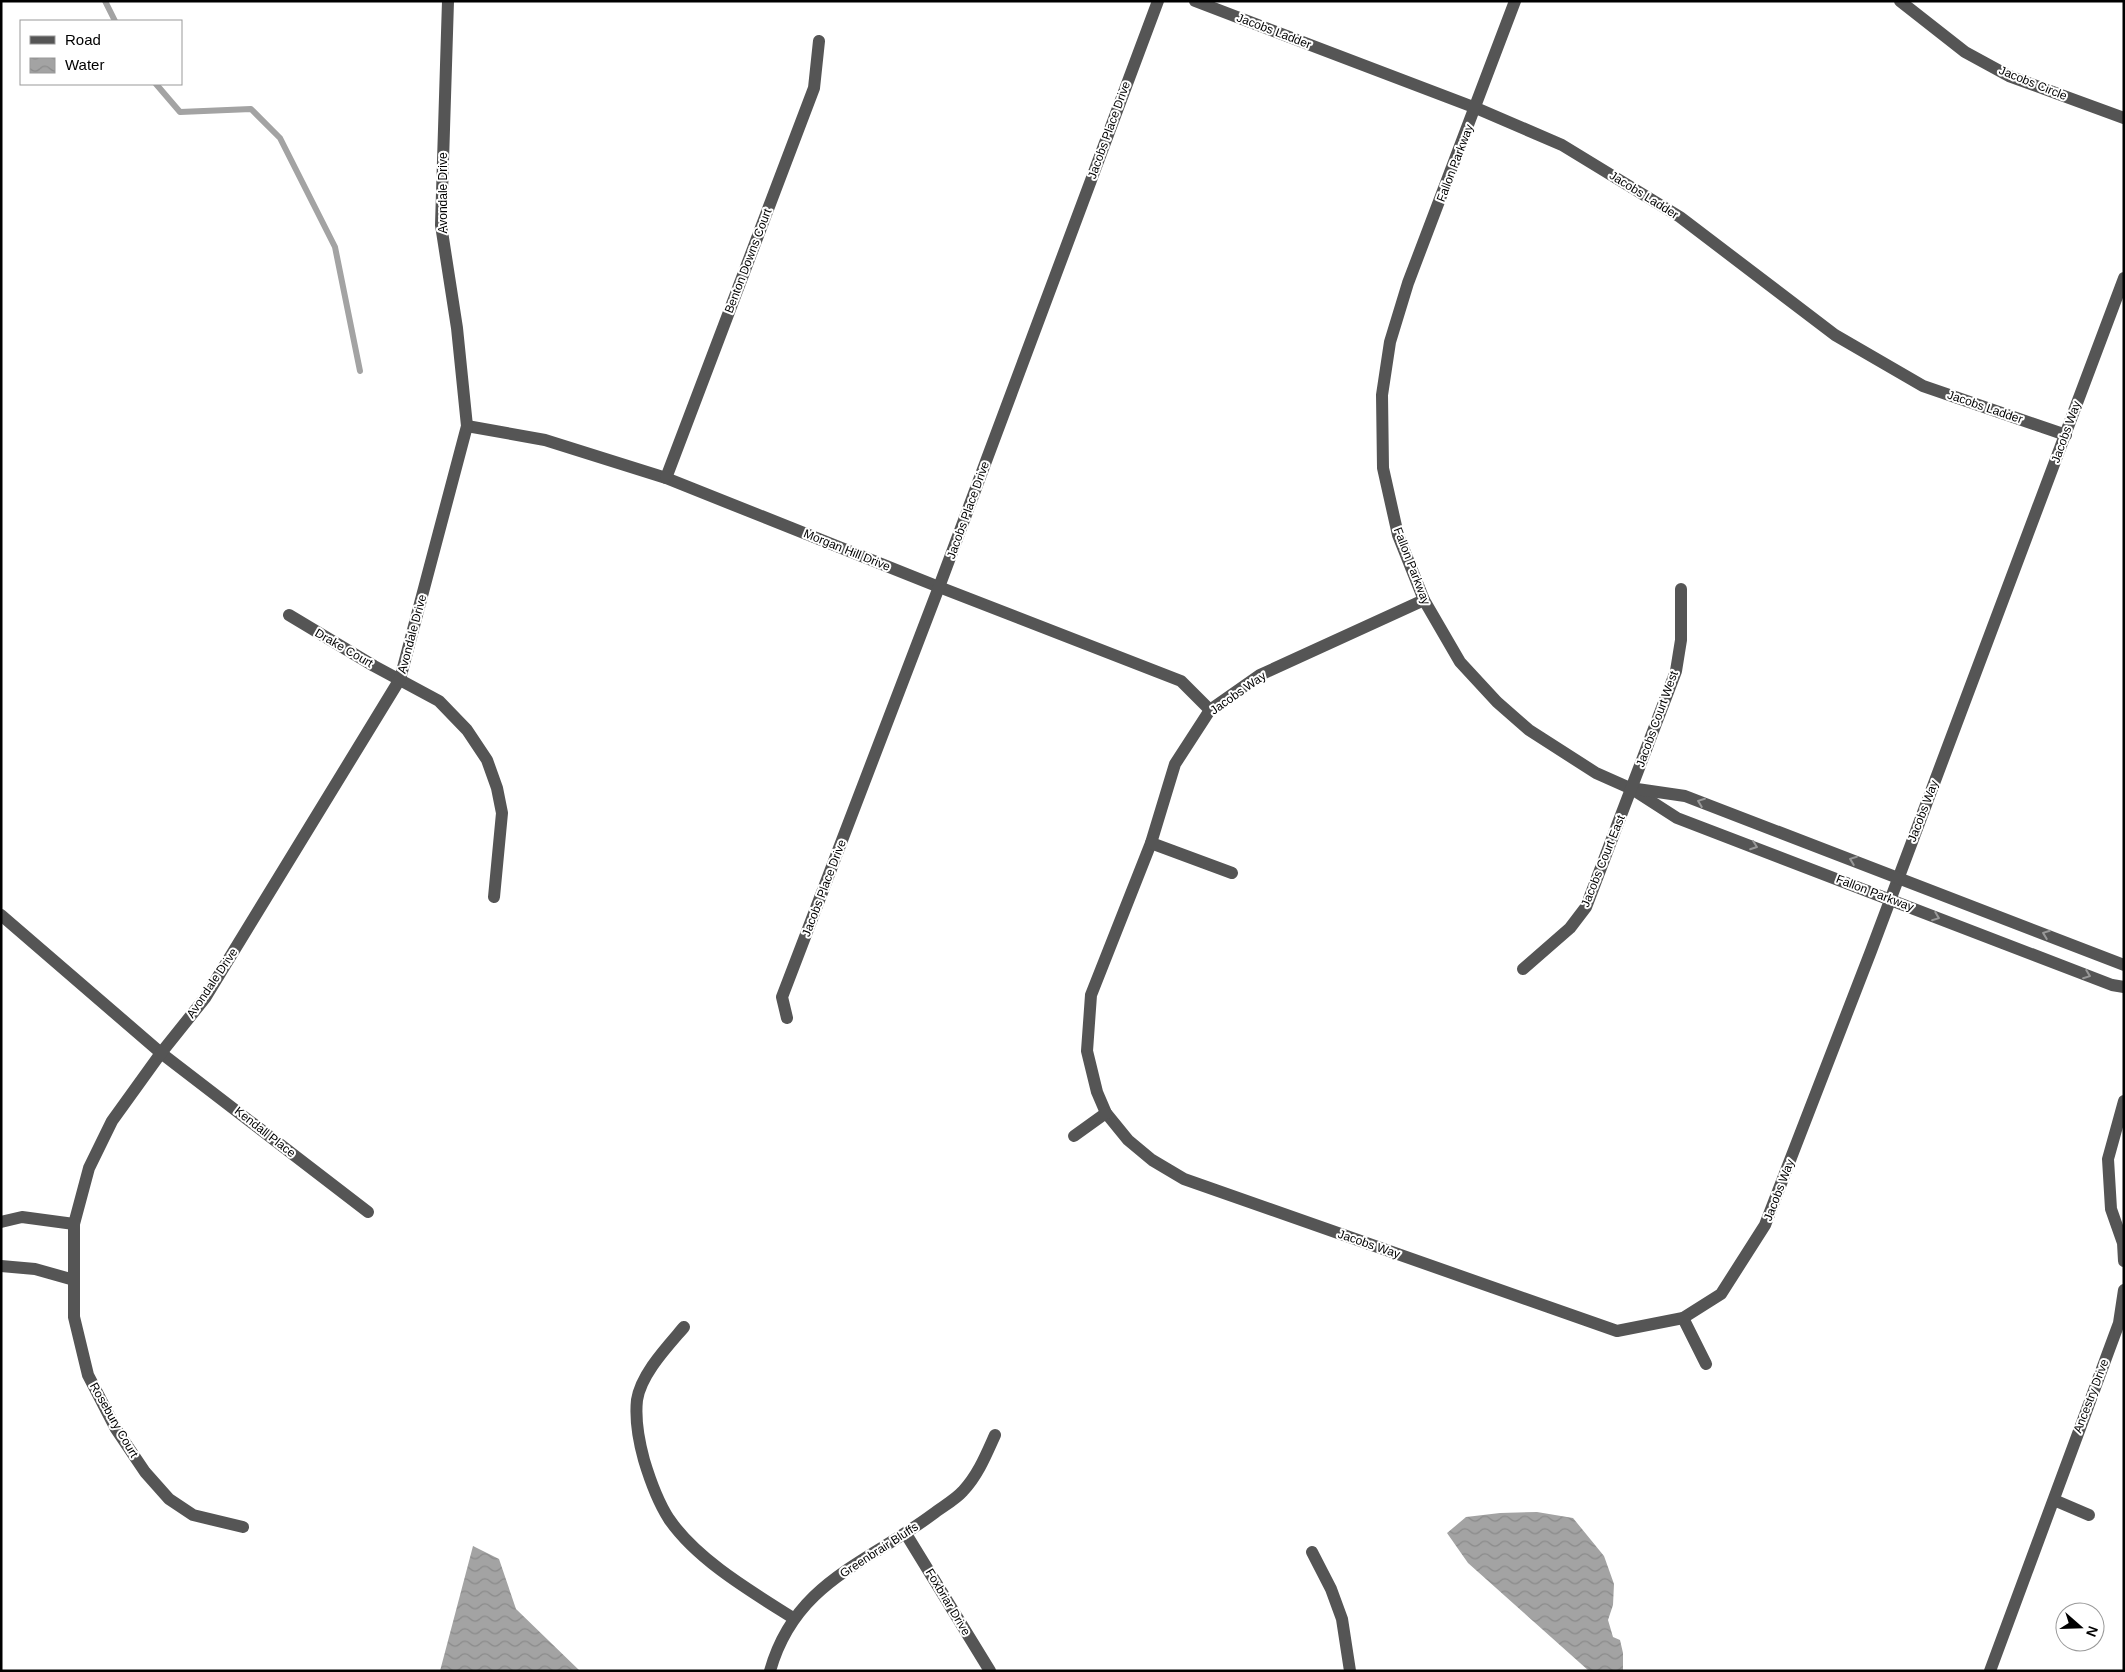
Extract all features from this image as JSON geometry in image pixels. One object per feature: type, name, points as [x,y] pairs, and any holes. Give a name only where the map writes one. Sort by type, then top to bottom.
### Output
[{"type":"street","name":"Avondale Drive","points":[[161,1053],[205,998],[400,679],[468,426],[457,328],[441,225],[448,1]]},
{"type":"street","name":"Jacobs Place Drive","points":[[786,1018],[782,997],[939,587],[1158,1]]},
{"type":"street","name":"Jacobs Ladder","points":[[1195,1],[1476,108],[1562,145],[1680,217],[1835,335],[1923,386],[2066,435]]},
{"type":"street","name":"Fallon Parkway","points":[[1515,1],[1408,283],[1390,342],[1382,395],[1383,468],[1398,535],[1424,600],[1460,662],[1498,702],[1529,730],[1596,773],[1632,789],[1677,818],[2112,985],[2124,987]]},
{"type":"street","name":"Jacobs Circle","points":[[1900,1],[1965,52],[2009,76],[2124,118]]},
{"type":"street","name":"Benton Downs Court","points":[[666,478],[814,88],[819,41]]},
{"type":"street","name":"Jacobs Way","points":[[1424,600],[1260,675],[1210,710],[1175,764],[1152,843],[1091,995],[1087,1051],[1097,1092],[1106,1113],[1128,1140],[1152,1160],[1184,1179],[1618,1331],[1683,1318],[1721,1294],[1765,1225],[2124,278]]},
{"type":"street","name":"Morgan Hill Drive","points":[[468,426],[545,440],[666,478],[1180,681],[1210,710]]},
{"type":"street","name":"Jacobs Court West","points":[[1632,789],[1676,671],[1681,640],[1681,589]]},
{"type":"street","name":"Drake Court","points":[[288,615],[439,701],[467,730],[487,760],[497,788],[502,813],[494,897]]},
{"type":"street","name":"Fallon Parkway","points":[[1632,789],[1686,796],[2124,965]]},
{"type":"street","name":"Jacobs Court East","points":[[1523,969],[1570,928],[1586,907],[1632,789]]},
{"type":"street","points":[[1152,843],[1232,873]]},
{"type":"street","points":[[1,915],[161,1053]]},
{"type":"street","name":"Kendall Place","points":[[161,1053],[368,1212]]},
{"type":"street","name":"Rosebury Court","points":[[161,1053],[112,1121],[89,1168],[74,1224],[74,1317],[88,1375],[116,1429],[145,1472],[169,1499],[193,1515],[244,1527]]},
{"type":"street","points":[[2124,1101],[2108,1159],[2111,1208],[2123,1242],[2124,1261]]},
{"type":"street","points":[[1074,1136],[1106,1113]]},
{"type":"street","points":[[1,1222],[22,1217],[74,1224]]},
{"type":"street","points":[[1,1266],[35,1269],[74,1280]]},
{"type":"street","name":"Ancestry Drive","points":[[1990,1671],[2119,1323],[2124,1290]]},
{"type":"street","points":[[1683,1318],[1706,1364]]},
{"type":"street","points":[[684,1328],[649,1369],[637,1399],[639,1441],[650,1481],[669,1519],[698,1551],[742,1586],[793,1618]]},
{"type":"street","name":"Greenbrair Bluffs","points":[[770,1671],[773,1658],[793,1618],[818,1590],[854,1565],[906,1534],[962,1492],[979,1470],[995,1435]]},
{"type":"street","points":[[2054,1500],[2089,1515]]},
{"type":"street","name":"Foxbriar Drive","points":[[906,1534],[990,1671]]},
{"type":"street","points":[[1312,1552],[1332,1589],[1342,1619],[1350,1671]]},
{"type":"water","points":[[1537,1512],[1573,1518],[1604,1556],[1614,1584],[1613,1605],[1608,1620],[1613,1637],[1620,1640],[1623,1653],[1623,1671],[1589,1671],[1468,1563],[1447,1533],[1466,1517],[1500,1513]]},
{"type":"water","points":[[473,1546],[499,1559],[516,1609],[580,1671],[440,1671]]},
{"type":"waterway","points":[[105,1],[114,20]]},
{"type":"waterway","points":[[157,85],[180,112],[251,109],[280,138],[335,247],[360,371]]}]
